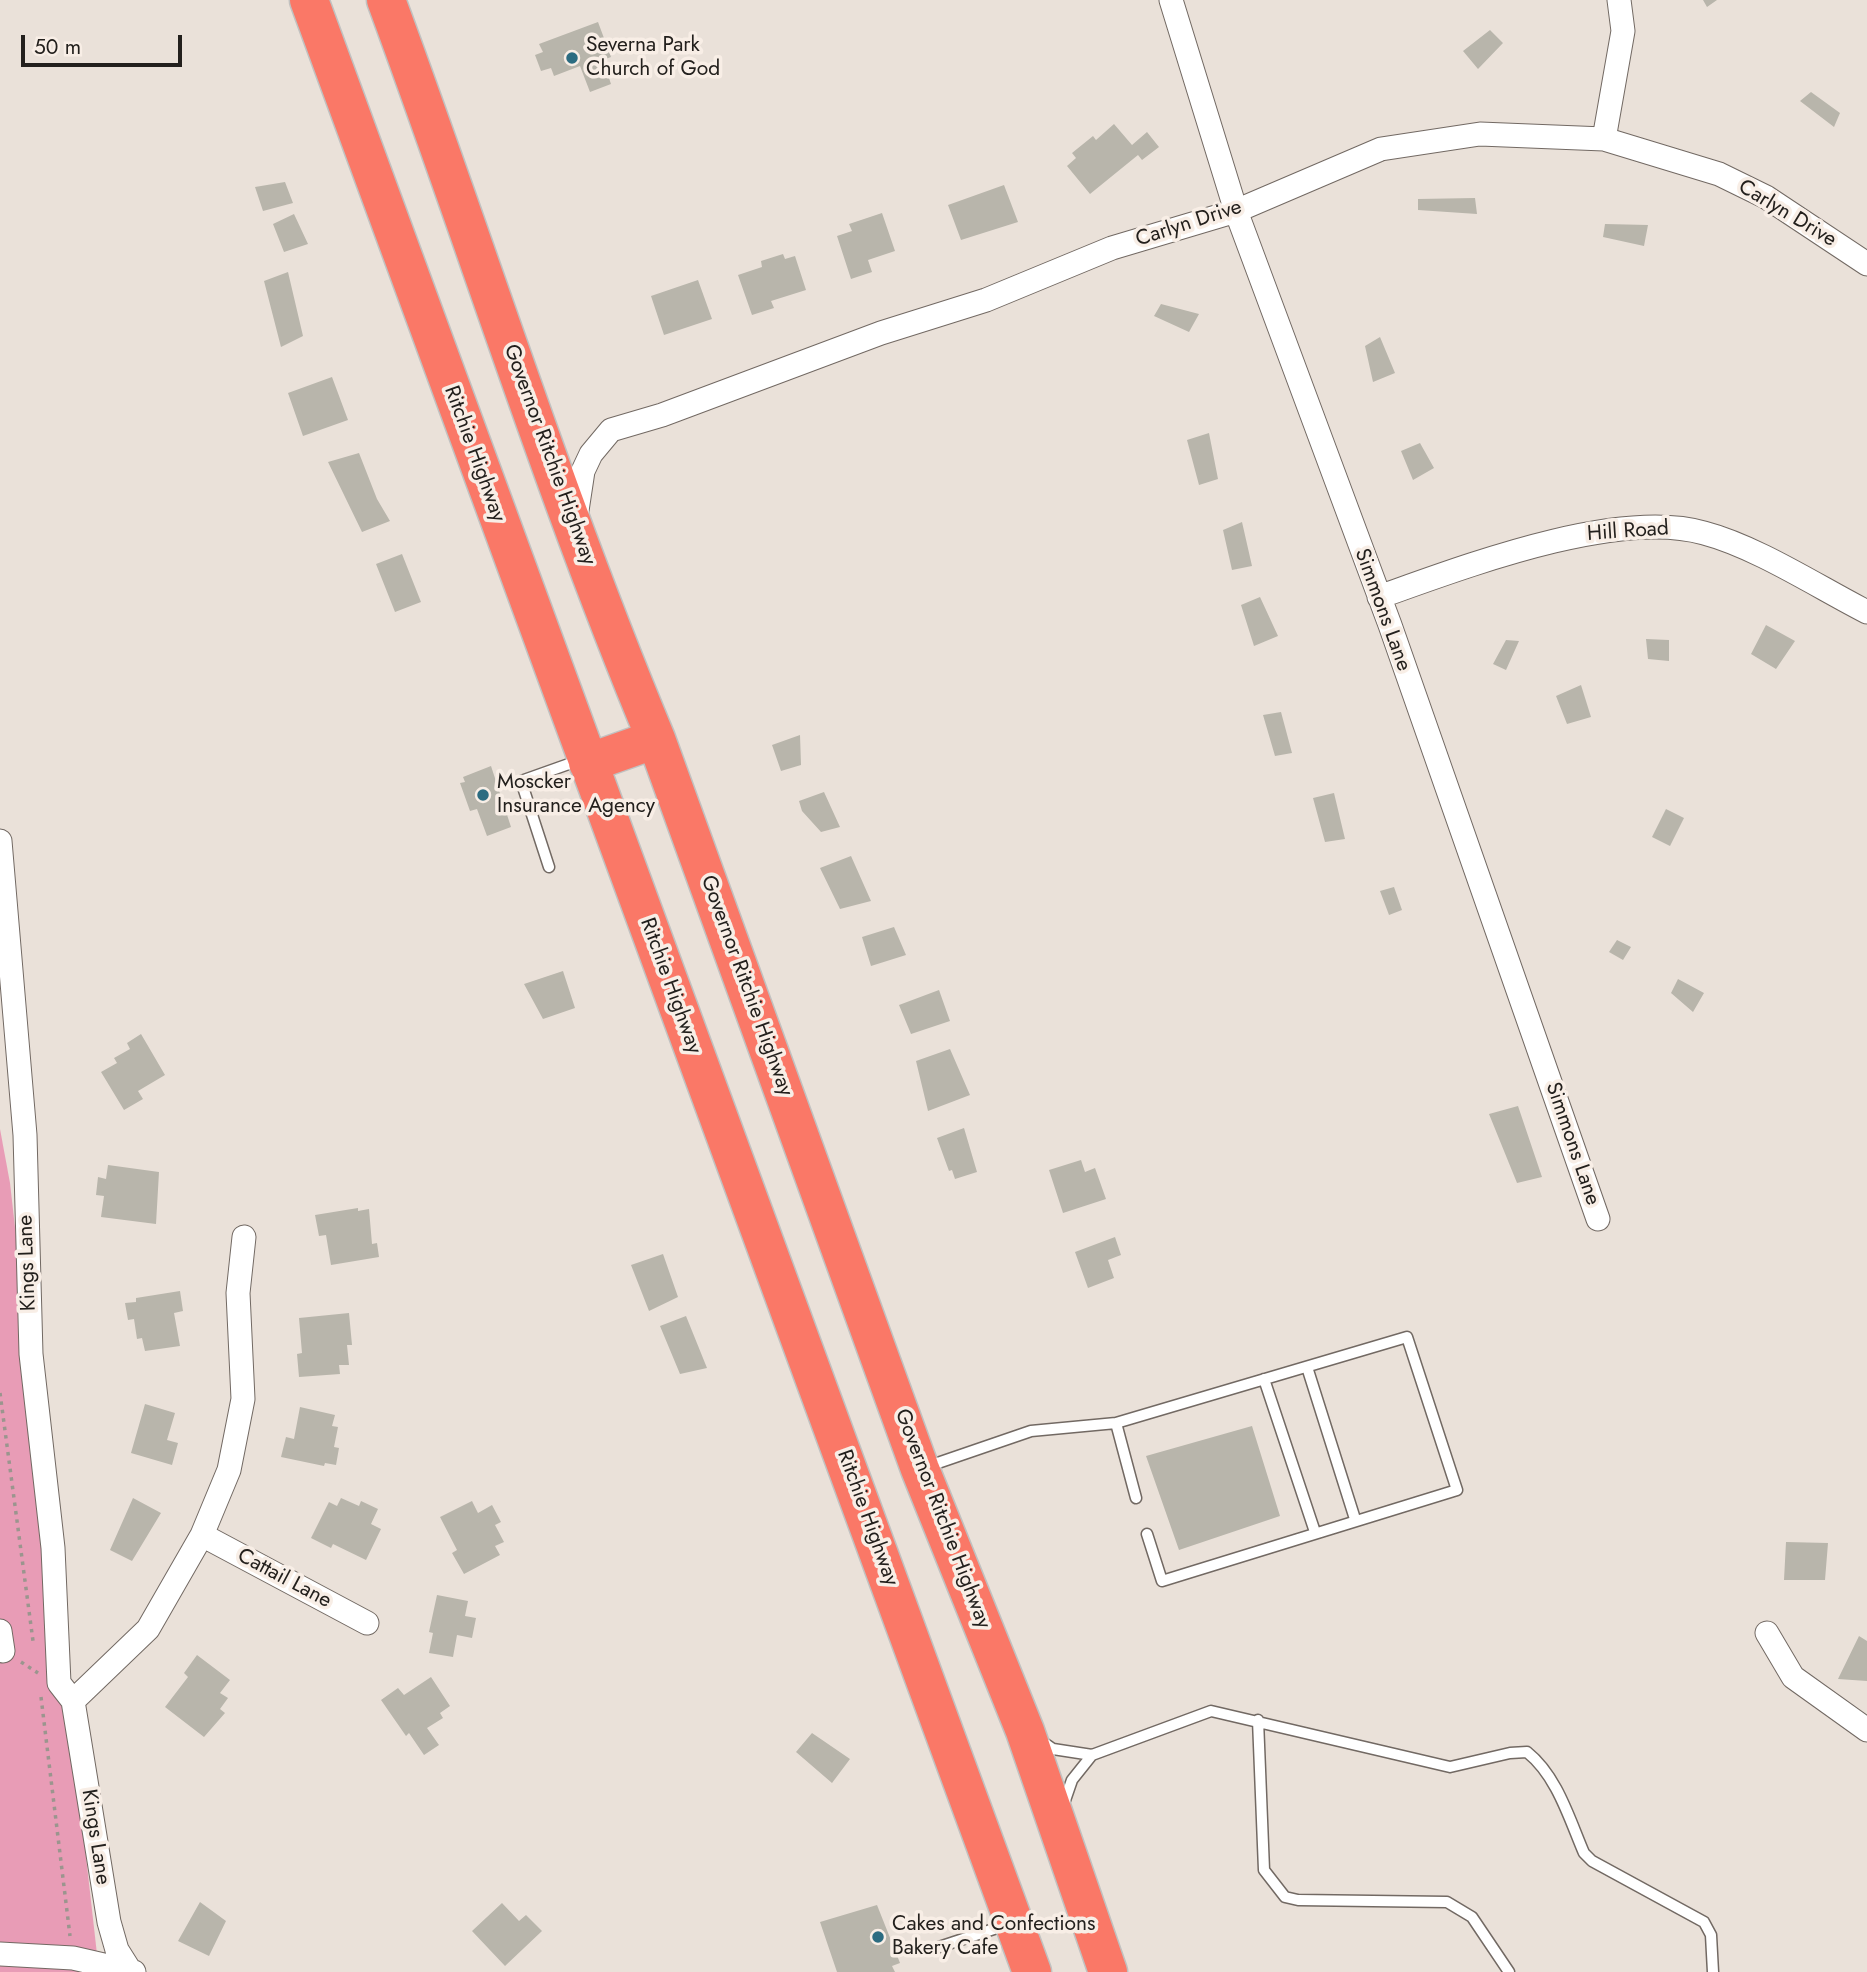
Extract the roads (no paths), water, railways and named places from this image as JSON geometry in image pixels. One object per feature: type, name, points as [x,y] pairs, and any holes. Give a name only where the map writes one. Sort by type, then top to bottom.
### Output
[{"type":"highway","name":"Ritchie Highway","points":[[309,0],[1032,1972]]},
{"type":"highway","name":"Governor Ritchie Highway","points":[[386,0],[575,531],[617,645],[656,739],[920,1469],[1026,1731],[1108,1972]]},
{"type":"highway","points":[[587,760],[656,739]]},
{"type":"street","name":"Simmons Lane","points":[[1171,0],[1236,211],[1379,597],[1598,1219]]},
{"type":"street","points":[[1604,139],[1623,31],[1619,0]]},
{"type":"street","name":"Carlyn Drive","points":[[575,531],[583,471],[592,454],[611,430],[662,415],[881,333],[986,300],[1112,248],[1236,211],[1381,149],[1480,134],[1604,139],[1719,174],[1766,197],[1867,264]]},
{"type":"street","name":"Hill Road","points":[[1379,597],[1446,573],[1594,531],[1670,527],[1704,533],[1740,547],[1867,612]]},
{"type":"street","name":"Kings Lane","points":[[0,841],[25,1135],[31,1354],[66,1692],[109,1922],[117,1950],[131,1970]]},
{"type":"street","points":[[66,1692],[148,1629],[202,1535],[229,1470],[243,1399],[238,1293],[244,1237]]},
{"type":"street","name":"Cattail Lane","points":[[202,1535],[367,1623]]},
{"type":"street","points":[[1767,1633],[1793,1677],[1867,1730]]},
{"type":"street","points":[[0,1954],[73,1958],[131,1970]]},
{"type":"lane","points":[[549,867],[521,780],[587,760]]},
{"type":"lane","points":[[920,1469],[1031,1432],[1116,1423],[1407,1337],[1457,1490],[1163,1581],[1147,1534]]},
{"type":"lane","points":[[1307,1367],[1360,1518]]},
{"type":"lane","points":[[1264,1379],[1315,1532]]},
{"type":"lane","points":[[1116,1423],[1136,1498]]},
{"type":"lane","points":[[1026,1731],[1053,1749],[1092,1755],[1211,1711],[1450,1767],[1510,1753],[1527,1752],[1542,1764],[1584,1853],[1592,1861],[1704,1922],[1711,1935],[1713,1972]]},
{"type":"lane","points":[[1258,1720],[1264,1870],[1279,1891],[1298,1900],[1447,1902],[1472,1917],[1509,1972]]},
{"type":"lane","points":[[1056,1823],[1072,1780],[1092,1755]]},
{"type":"lane","points":[[936,1948],[1014,1922]]},
{"type":"place","name":"Severna Park Church of God","points":[[572,58]]},
{"type":"place","name":"Moscker Insurance Agency","points":[[483,795]]},
{"type":"place","name":"Cakes and Confections Bakery Cafe","points":[[878,1937]]}]
